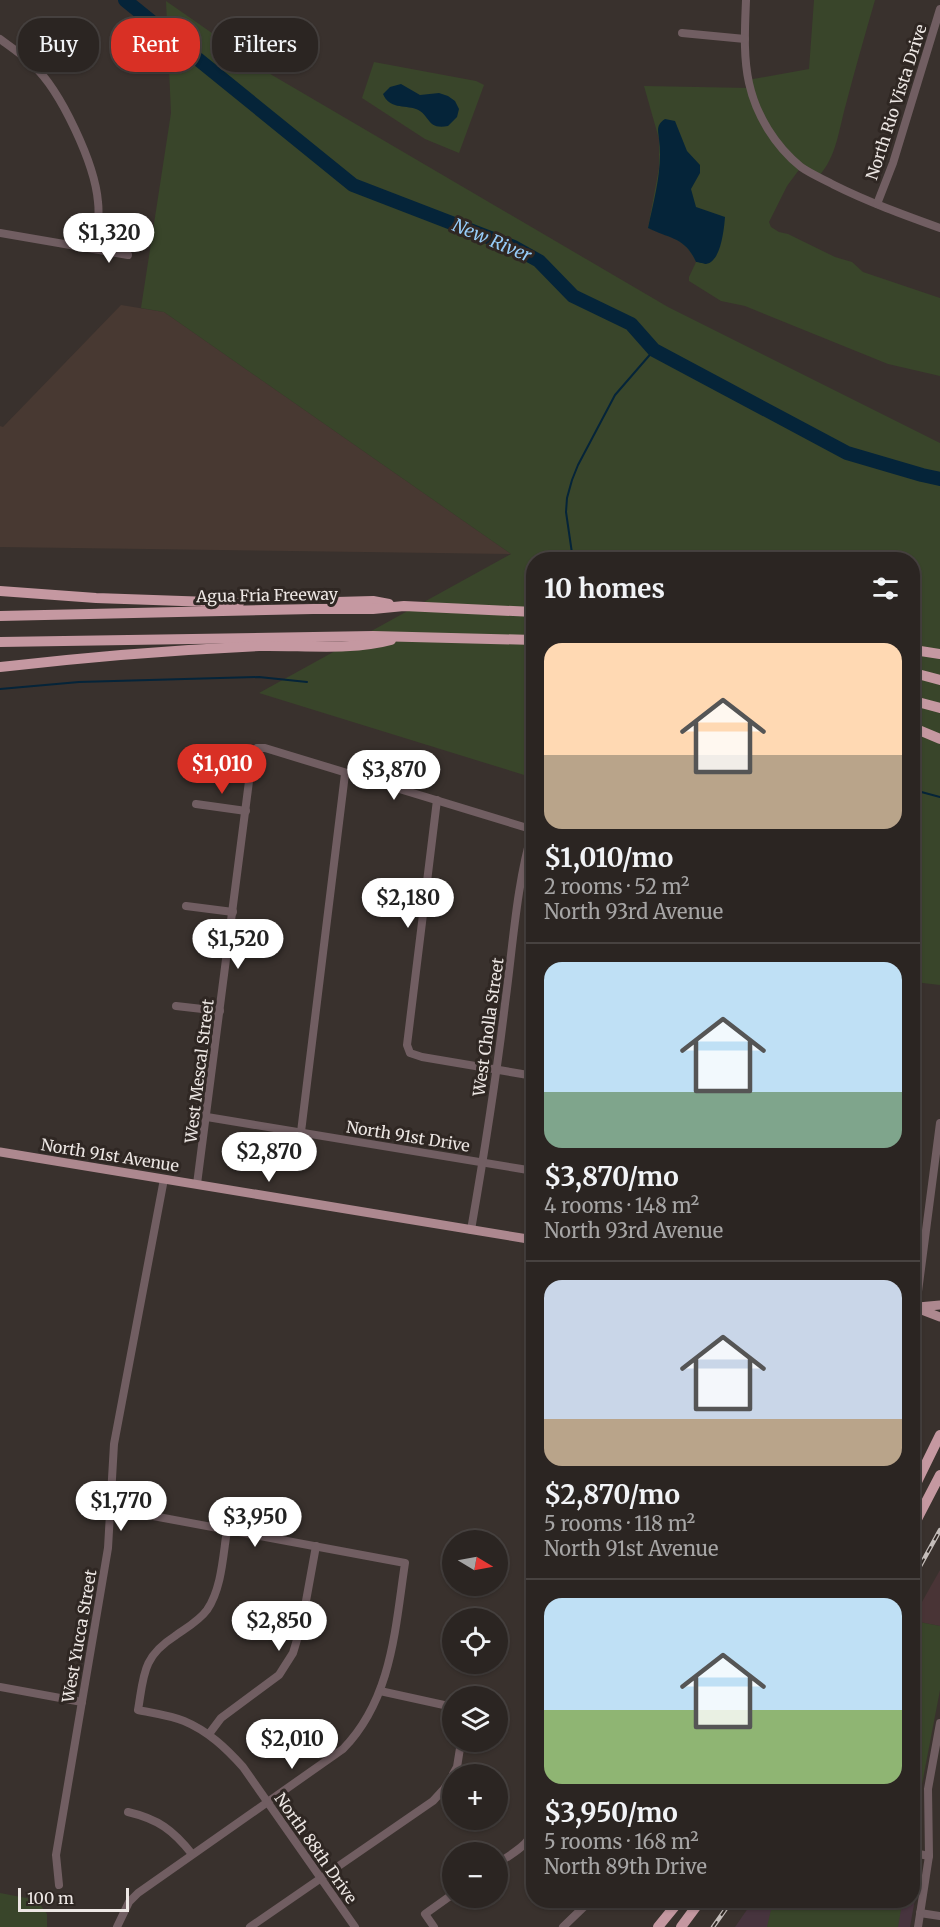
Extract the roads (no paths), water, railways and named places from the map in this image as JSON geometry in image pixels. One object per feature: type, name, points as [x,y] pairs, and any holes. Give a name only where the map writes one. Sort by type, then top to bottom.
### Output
[{"type":"highway","points":[[0,591],[213,603],[373,601],[404,606]]},
{"type":"highway","name":"Agua Fria Freeway","points":[[0,616],[373,609],[404,606],[526,612]]},
{"type":"highway","points":[[0,666],[147,652],[262,646],[372,645],[404,636]]},
{"type":"highway","points":[[0,642],[404,636],[526,640]]},
{"type":"highway","points":[[920,651],[940,654]]},
{"type":"highway","points":[[920,675],[940,680]]},
{"type":"highway","points":[[920,703],[940,708]]},
{"type":"highway","points":[[920,731],[940,739]]},
{"type":"highway","points":[[920,1476],[940,1435]]},
{"type":"highway","points":[[920,1513],[940,1475]]},
{"type":"highway","points":[[658,1927],[673,1908]]},
{"type":"highway","points":[[681,1927],[695,1908]]},
{"type":"main road","name":"North 91st Avenue","points":[[0,1152],[526,1239]]},
{"type":"main road","points":[[920,1307],[940,1305]]},
{"type":"main road","points":[[920,1309],[940,1317]]},
{"type":"street","points":[[746,0],[745,39],[748,80],[762,119],[775,139],[802,167],[846,191],[940,228]]},
{"type":"street","name":"North Rio Vista Drive","points":[[877,204],[893,163],[940,9]]},
{"type":"street","points":[[682,33],[745,39]]},
{"type":"street","points":[[0,39],[34,65],[45,79],[65,112],[81,146],[91,169],[98,203],[94,249]]},
{"type":"street","points":[[0,232],[128,255]]},
{"type":"street","name":"West Mescal Street","points":[[197,1184],[252,758],[257,748],[265,748],[345,774]]},
{"type":"street","points":[[301,1132],[345,774],[526,828]]},
{"type":"street","points":[[437,800],[407,1045],[410,1053],[422,1057],[526,1074]]},
{"type":"street","points":[[196,804],[246,811]]},
{"type":"street","name":"West Cholla Street","points":[[471,1230],[497,1069],[526,853]]},
{"type":"street","points":[[186,906],[233,912]]},
{"type":"street","points":[[176,1006],[220,1011]]},
{"type":"street","name":"North 91st Drive","points":[[207,1117],[526,1170]]},
{"type":"street","points":[[920,1270],[940,1124]]},
{"type":"street","name":"West Yucca Street","points":[[59,1885],[56,1855],[108,1548],[114,1444],[164,1179]]},
{"type":"street","points":[[110,1508],[405,1563],[388,1666],[372,1711],[358,1734],[343,1749],[192,1854],[129,1902],[117,1927]]},
{"type":"street","name":"North 88th Drive","points":[[227,1530],[215,1593],[208,1608],[201,1617],[154,1652],[148,1661],[138,1710],[183,1720],[209,1734],[226,1749],[243,1767],[352,1926]]},
{"type":"street","points":[[209,1734],[221,1718],[279,1675],[290,1658],[301,1630],[316,1546]]},
{"type":"street","points":[[0,1687],[82,1702]]},
{"type":"street","points":[[380,1691],[442,1705]]},
{"type":"street","points":[[918,1927],[929,1856],[928,1790],[940,1723]]},
{"type":"street","points":[[250,1927],[433,1801],[442,1792]]},
{"type":"street","points":[[128,1812],[161,1823],[178,1837],[192,1854]]},
{"type":"street","points":[[508,1856],[526,1843]]},
{"type":"street","points":[[920,1854],[929,1856]]},
{"type":"street","points":[[434,1927],[425,1914],[442,1902]]},
{"type":"street","points":[[563,1927],[583,1908]]},
{"type":"street","points":[[920,1913],[940,1916]]},
{"type":"water","points":[[401,84],[420,95],[439,93],[448,96],[455,101],[459,109],[457,117],[448,126],[436,126],[416,109],[397,106],[389,102],[383,94],[390,87]]},
{"type":"water","points":[[665,119],[675,121],[687,151],[700,165],[700,173],[691,189],[696,207],[725,217],[723,237],[718,251],[715,258],[706,264],[696,262],[682,243],[648,228],[659,173],[658,128]]},
{"type":"waterway","name":"New River","points":[[125,0],[353,185],[514,247],[539,261],[573,296],[631,324],[654,350],[847,453],[940,479]]},
{"type":"waterway","points":[[572,552],[566,512],[567,498],[578,465],[615,395],[654,350]]},
{"type":"waterway","points":[[0,689],[79,682],[259,677],[307,682]]},
{"type":"waterway","points":[[920,792],[940,797]]},
{"type":"railway","points":[[920,1566],[940,1530]]},
{"type":"railway","points":[[713,1927],[726,1908]]}]
